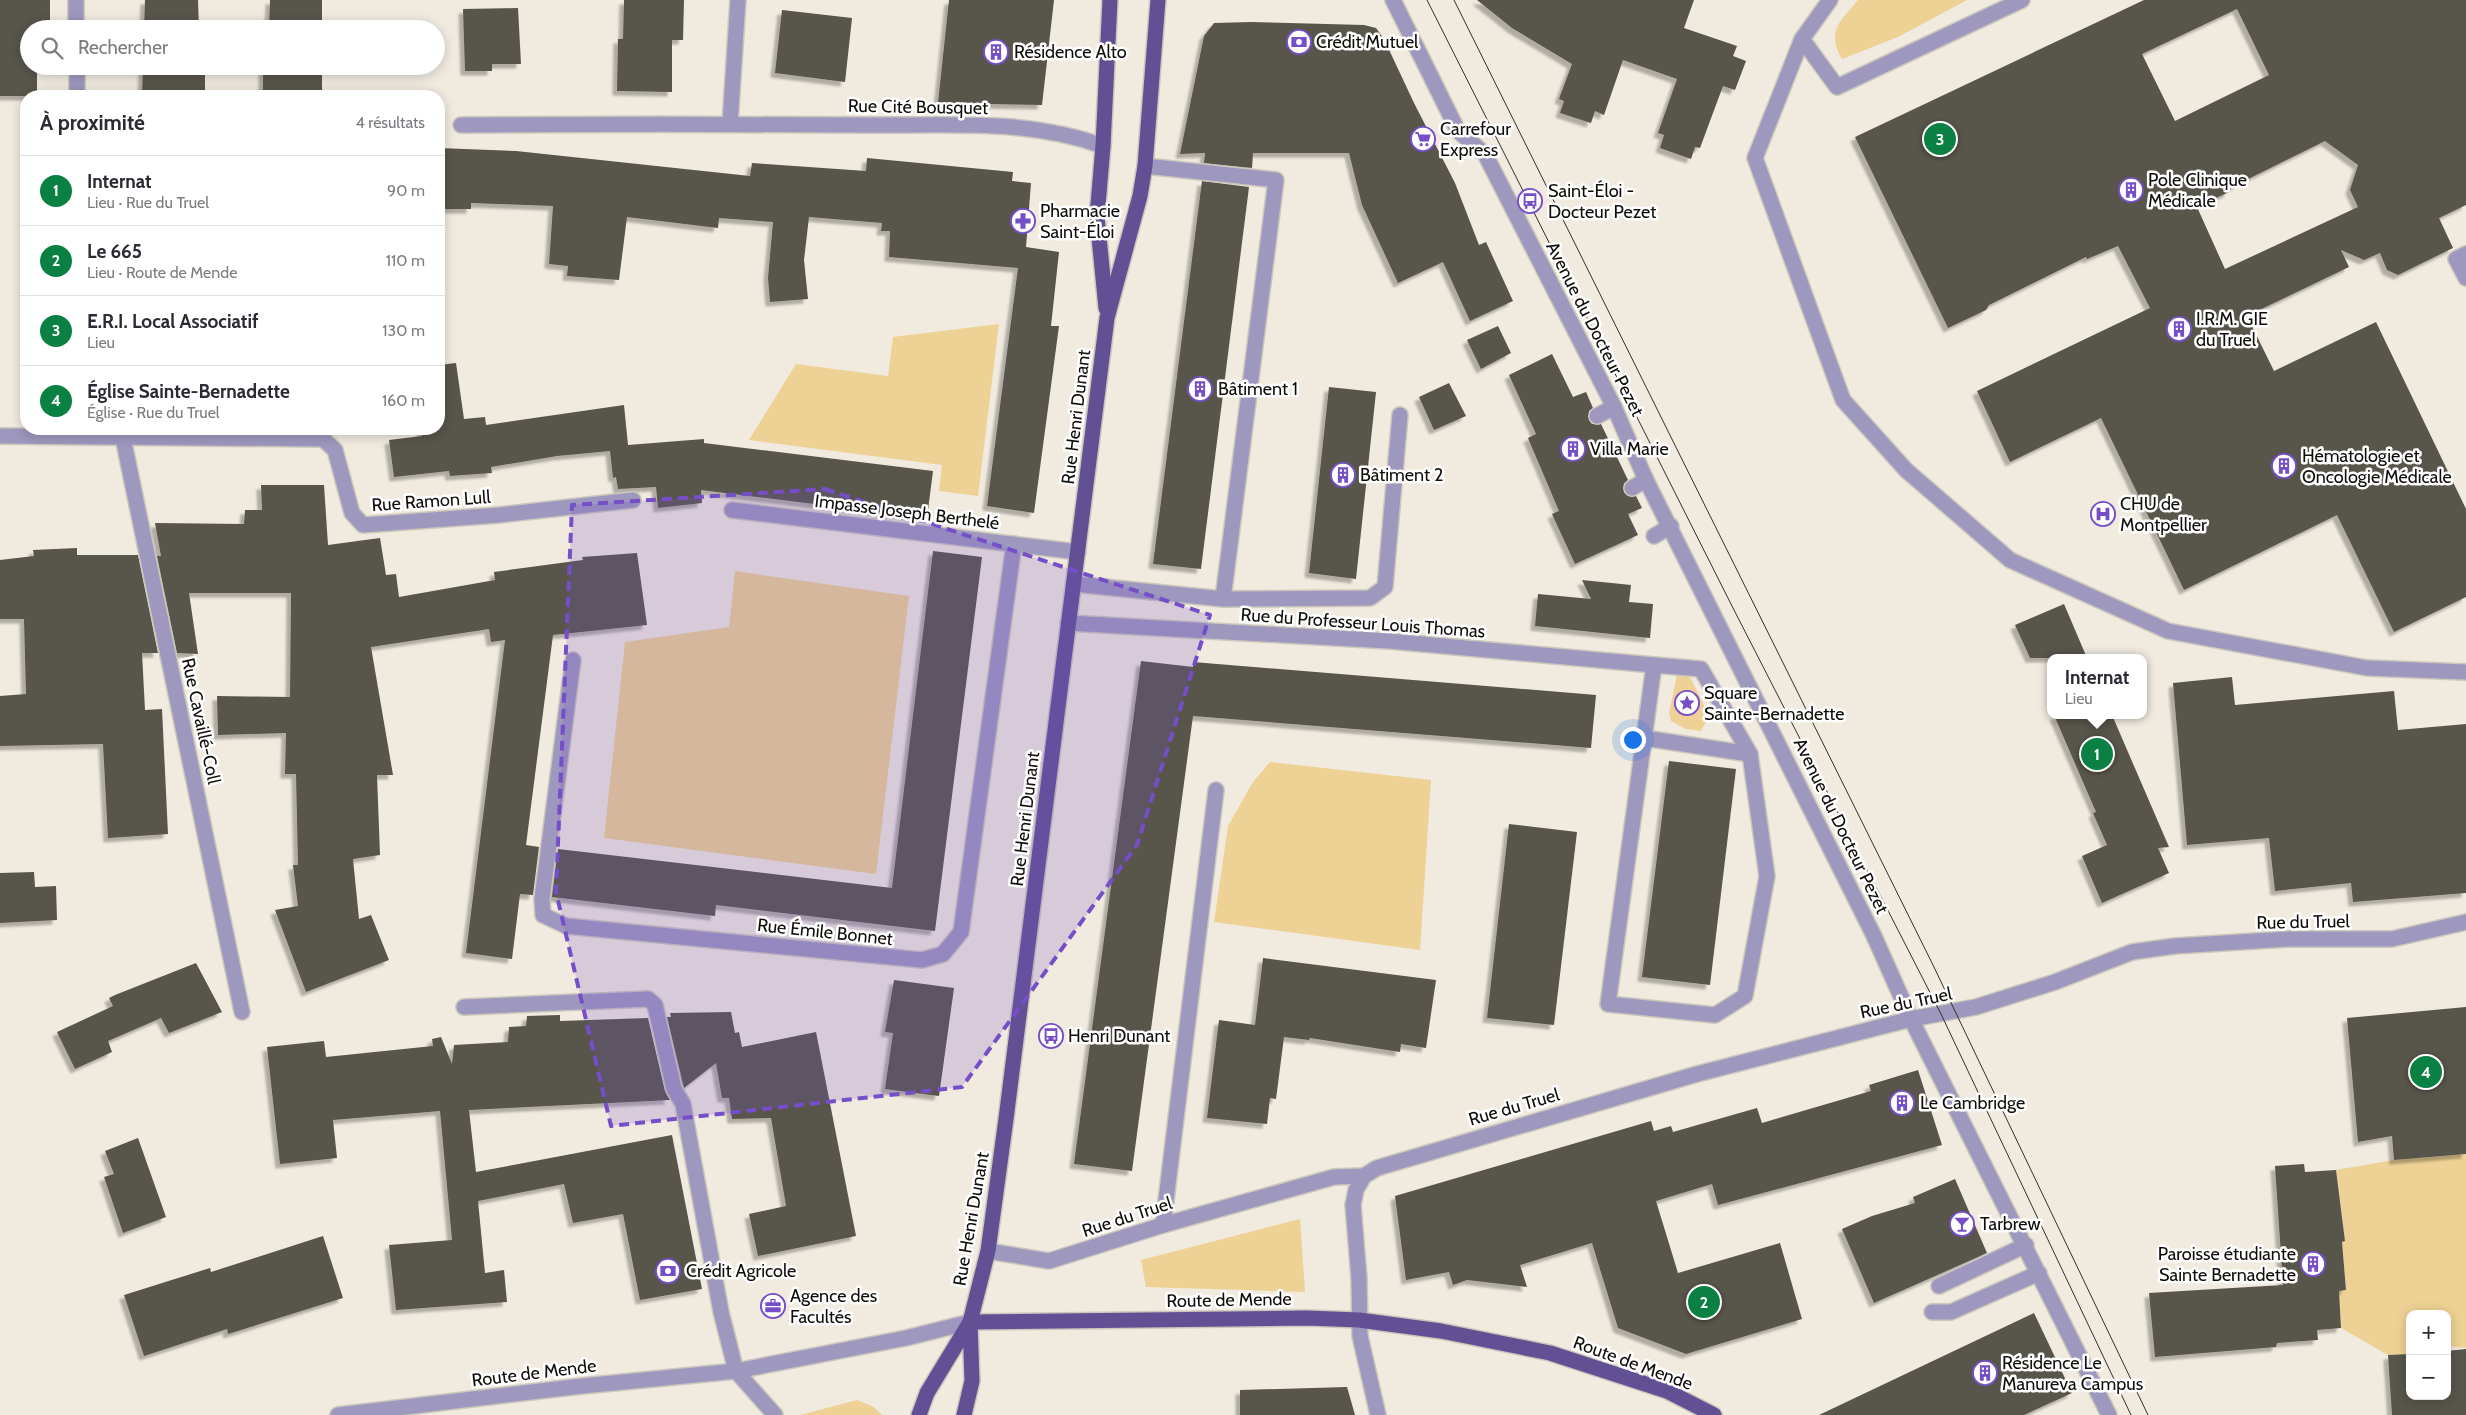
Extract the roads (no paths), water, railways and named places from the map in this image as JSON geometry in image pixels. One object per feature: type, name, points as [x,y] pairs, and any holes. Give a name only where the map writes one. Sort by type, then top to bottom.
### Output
[{"type":"main road","name":"Rue Henri Dunant","points":[[1107,318],[1097,217],[1103,146],[1110,0]]},
{"type":"main road","name":"Rue Henri Dunant","points":[[970,1322],[988,1251],[1107,318],[1140,196],[1145,166],[1158,0]]},
{"type":"main road","name":"Route de Mende","points":[[970,1322],[1307,1318],[1359,1320],[1441,1331],[1550,1353],[1667,1391],[1714,1415]]},
{"type":"main road","points":[[919,1415],[928,1393],[970,1322]]},
{"type":"main road","points":[[964,1415],[972,1382],[970,1322]]},
{"type":"street","points":[[76,0],[76,20]]},
{"type":"street","points":[[730,124],[738,0]]},
{"type":"street","name":"Avenue du Docteur Pezet","points":[[1393,0],[1458,131],[1485,154],[1614,408],[1646,480],[1671,526],[1874,936],[1912,1019],[2109,1415]]},
{"type":"street","points":[[1830,0],[1802,39],[1755,158],[1842,400],[1906,470],[2010,560],[2168,631],[2367,668],[2466,672]]},
{"type":"street","points":[[1802,39],[1837,87],[2022,0]]},
{"type":"street","points":[[77,75],[77,90]]},
{"type":"street","name":"Rue Cité Bousquet","points":[[461,125],[730,124],[1017,127],[1060,133],[1103,146]]},
{"type":"street","points":[[1145,166],[1276,180],[1223,599]]},
{"type":"street","points":[[2466,254],[2456,259],[2466,278]]},
{"type":"street","points":[[1597,416],[1614,408]]},
{"type":"street","points":[[1074,584],[1223,599],[1370,598],[1385,587],[1400,415]]},
{"type":"street","name":"Rue Ramon Lull","points":[[0,436],[20,435]]},
{"type":"street","name":"Rue Ramon Lull","points":[[101,435],[123,438],[323,439],[335,450],[352,514],[363,525],[498,515],[633,500]]},
{"type":"street","name":"Rue Cavaillé-Coll","points":[[123,438],[242,1012]]},
{"type":"street","points":[[1632,488],[1646,480]]},
{"type":"street","name":"Impasse Joseph Berthelé","points":[[732,510],[1078,552]]},
{"type":"street","points":[[1654,536],[1671,526]]},
{"type":"street","name":"Rue Émile Bonnet","points":[[573,660],[542,899],[543,914],[566,926],[922,960],[943,954],[961,932],[1014,544]]},
{"type":"street","name":"Rue du Professeur Louis Thomas","points":[[1068,623],[1389,641],[1701,669],[1750,754]]},
{"type":"street","points":[[1644,738],[1750,754],[1767,876],[1745,996],[1715,1015],[1608,1004],[1654,664]]},
{"type":"street","points":[[1163,1225],[1216,790]]},
{"type":"street","name":"Rue du Truel","points":[[988,1251],[1049,1261],[1163,1225],[1334,1177],[1364,1176],[1394,1161],[1696,1074],[1912,1019],[1976,1007],[2055,982],[2132,952],[2175,946],[2288,939],[2392,939],[2466,922]]},
{"type":"street","points":[[464,1007],[648,999],[655,1005],[674,1089],[683,1104],[721,1312],[736,1371],[775,1415]]},
{"type":"street","points":[[1364,1176],[1356,1190],[1353,1205],[1359,1278],[1359,1320],[1362,1352],[1378,1415]]},
{"type":"street","points":[[1939,1286],[2026,1246]]},
{"type":"street","points":[[1932,1312],[1951,1312],[2040,1273]]},
{"type":"street","name":"Route de Mende","points":[[338,1415],[582,1386],[736,1371],[906,1338],[970,1322]]},
{"type":"tram line","points":[[1427,0],[1734,610],[1941,1014],[2131,1415]]},
{"type":"tram line","points":[[1454,0],[1933,965],[2148,1415]]},
{"type":"place","name":"Crédit Mutuel","points":[[1299,42]]},
{"type":"place","name":"Résidence Alto","points":[[996,52]]},
{"type":"place","name":"Carrefour Express","points":[[1423,139]]},
{"type":"place","name":"E.R.I. Local Associatif","points":[[1940,139]]},
{"type":"place","name":"Pole Clinique Médicale","points":[[2131,190]]},
{"type":"place","name":"Saint-Éloi - Docteur Pezet","points":[[1530,201]]},
{"type":"place","name":"Pharmacie Saint-Éloi","points":[[1023,221]]},
{"type":"place","name":"I.R.M. GIE du Truel","points":[[2179,329]]},
{"type":"place","name":"Bâtiment 1","points":[[1200,389]]},
{"type":"place","name":"Villa Marie","points":[[1573,449]]},
{"type":"place","name":"Hématologie et Oncologie Médicale","points":[[2284,466]]},
{"type":"place","name":"Bâtiment 2","points":[[1343,475]]},
{"type":"place","name":"CHU de Montpellier","points":[[2103,514]]},
{"type":"place","name":"Square Sainte-Bernadette","points":[[1687,703]]},
{"type":"place","name":"Internat","points":[[2097,754]]},
{"type":"place","name":"Henri Dunant","points":[[1051,1036]]},
{"type":"place","name":"Église Sainte-Bernadette","points":[[2426,1072]]},
{"type":"place","name":"Le Cambridge","points":[[1902,1103]]},
{"type":"place","name":"Tarbrew","points":[[1962,1224]]},
{"type":"place","name":"Paroisse étudiante Sainte Bernadette","points":[[2313,1264]]},
{"type":"place","name":"Crédit Agricole","points":[[668,1271]]},
{"type":"place","name":"Le 665","points":[[1704,1302]]},
{"type":"place","name":"Agence des Facultés","points":[[773,1306]]},
{"type":"place","name":"Résidence Le Manureva Campus","points":[[1985,1373]]}]
